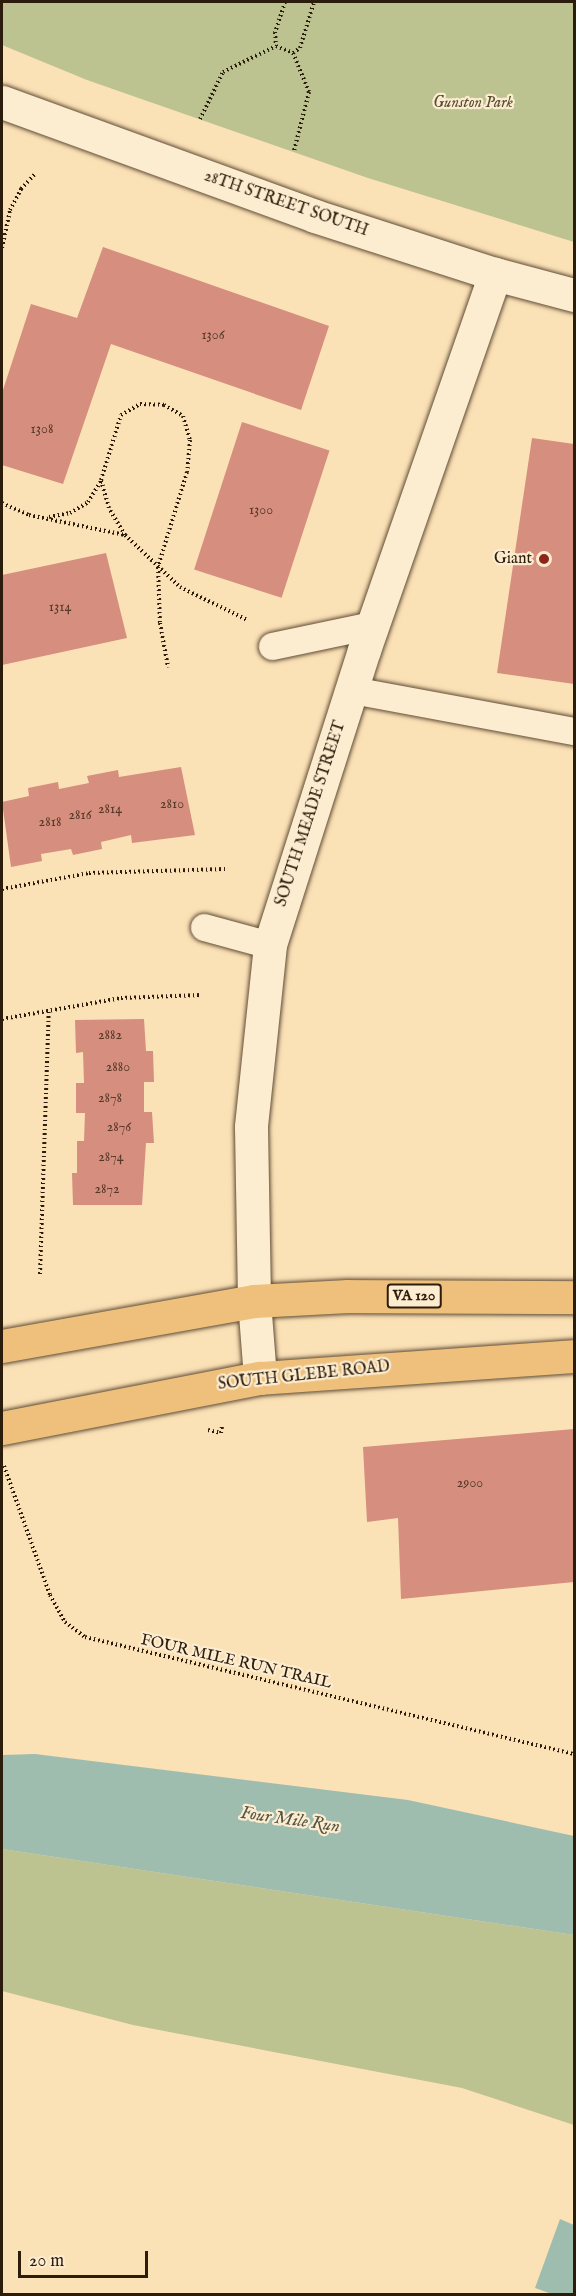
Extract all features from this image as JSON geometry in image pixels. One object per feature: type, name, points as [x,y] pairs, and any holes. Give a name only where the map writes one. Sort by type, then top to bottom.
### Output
[{"type":"main road","name":"VA 120","points":[[2,1346],[254,1301],[348,1296],[574,1297]]},
{"type":"main road","name":"SOUTH GLEBE ROAD","points":[[2,1428],[260,1378],[574,1356]]},
{"type":"street","name":"28TH STREET SOUTH","points":[[2,102],[315,216],[495,274],[574,295]]},
{"type":"street","name":"SOUTH MEADE STREET","points":[[260,1378],[254,1301],[251,1127],[270,945],[372,625],[495,274]]},
{"type":"lane","points":[[264,636],[372,625]]},
{"type":"lane","points":[[352,690],[574,731]]},
{"type":"lane","points":[[204,927],[270,945]]},
{"type":"path","points":[[276,46],[275,32],[285,2]]},
{"type":"path","points":[[293,53],[300,48],[314,2]]},
{"type":"path","points":[[200,119],[224,72],[276,46],[293,53],[309,92],[294,152]]},
{"type":"path","points":[[2,248],[10,210],[21,189],[36,173]]},
{"type":"path","points":[[46,518],[70,513],[88,502],[101,480],[121,415],[140,404],[164,405],[183,416],[190,440],[187,472],[158,567],[160,623],[168,667]]},
{"type":"path","points":[[101,480],[109,508],[124,535],[180,587],[264,636]]},
{"type":"path","points":[[2,503],[46,518],[124,535]]},
{"type":"path","points":[[2,889],[89,873],[225,869]]},
{"type":"path","points":[[2,1020],[49,1009],[121,998],[201,995]]},
{"type":"path","points":[[40,1274],[49,1009]]},
{"type":"path","name":"FOUR MILE RUN TRAIL","points":[[2,1464],[50,1595],[65,1622],[85,1637],[574,1754]]},
{"type":"green space","name":"Gunston Park","points":[[2,2],[574,2],[574,242],[368,178],[87,80],[2,45]]},
{"type":"green space","points":[[2,1849],[574,1935],[574,2125],[462,2088],[133,2025],[2,1991]]},
{"type":"water","name":"Four Mile Run","points":[[35,1754],[408,1800],[574,1836],[574,1935],[2,1849],[2,1755]]},
{"type":"water","points":[[560,2219],[574,2225],[574,2294],[552,2294],[535,2288]]},
{"type":"building","points":[[103,247],[329,326],[301,410],[111,344],[63,484],[2,465],[2,393],[31,304],[77,318]]},
{"type":"building","points":[[242,422],[329,450],[282,598],[194,569]]},
{"type":"building","name":"Giant","points":[[532,438],[574,444],[574,684],[497,673]]},
{"type":"building","points":[[106,553],[127,638],[2,665],[2,575]]},
{"type":"building","points":[[181,767],[195,835],[132,843],[131,835],[101,842],[102,849],[73,855],[71,849],[41,854],[42,861],[11,867],[2,802],[29,796],[28,788],[58,782],[59,789],[89,783],[87,776],[118,770],[119,777]]},
{"type":"building","points":[[144,1019],[146,1051],[153,1051],[154,1082],[144,1082],[144,1112],[152,1112],[154,1143],[146,1143],[142,1205],[73,1205],[72,1173],[77,1173],[77,1141],[84,1141],[85,1113],[76,1113],[76,1083],[84,1083],[83,1052],[76,1053],[75,1020]]},
{"type":"building","points":[[574,1429],[574,1582],[401,1599],[398,1518],[367,1522],[363,1447]]},
{"type":"place","name":"Giant","points":[[544,559]]}]
